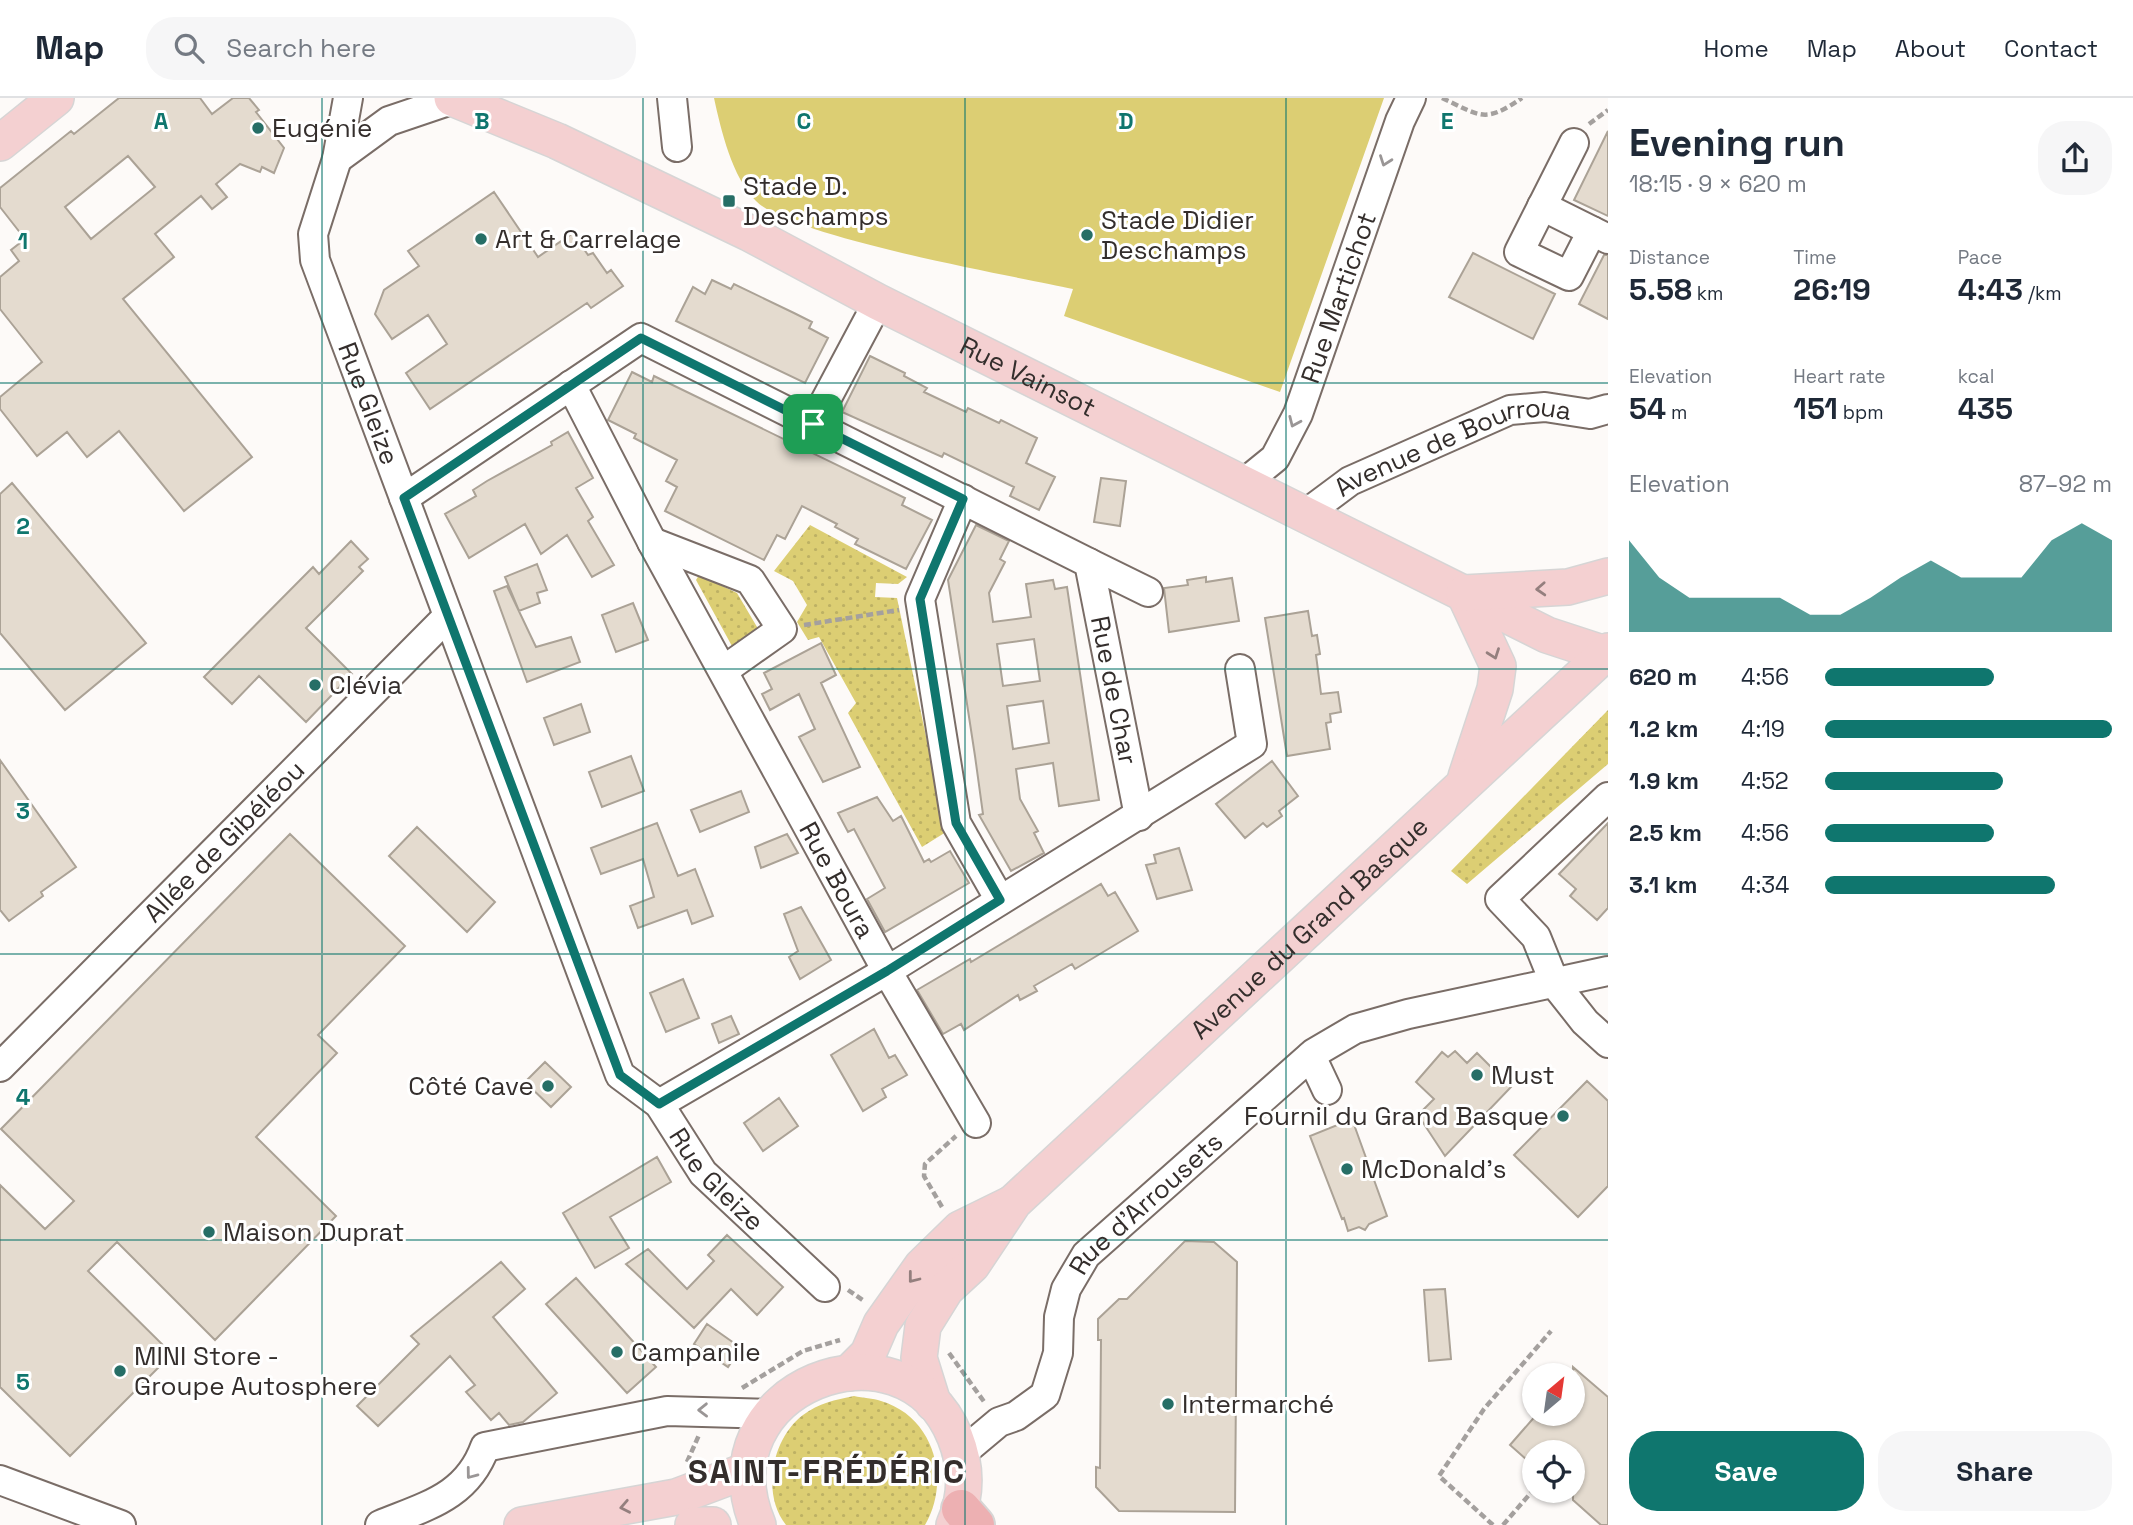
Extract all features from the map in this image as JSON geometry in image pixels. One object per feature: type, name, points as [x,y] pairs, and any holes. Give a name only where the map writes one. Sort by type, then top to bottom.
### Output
[{"type":"main road","name":"Rue Vainsot","points":[[453,99],[582,152],[749,233],[878,302],[1307,513],[1547,635],[1607,653]]},
{"type":"main road","points":[[0,143],[47,102]]},
{"type":"main road","points":[[1465,781],[1494,689],[1498,666],[1464,593],[1568,587],[1608,576]]},
{"type":"main road","name":"Avenue du Grand Basque","points":[[963,1520],[965,1481],[961,1453],[939,1411],[919,1358],[923,1326],[946,1289],[972,1265],[1014,1202],[1465,781],[1607,653]]},
{"type":"main road","name":"Avenue du Grand Basque","points":[[849,1373],[868,1354],[881,1324],[922,1266],[960,1229],[1014,1202]]},
{"type":"main road","points":[[758,1525],[748,1491],[748,1470],[757,1437],[771,1414],[802,1386],[834,1373],[874,1373],[904,1382],[939,1411]]},
{"type":"main road","points":[[692,1508],[748,1470]]},
{"type":"main road","points":[[522,1525],[676,1497],[713,1525]]},
{"type":"street","name":"Rue Gleize","points":[[348,98],[337,159],[313,234],[315,260],[620,1075],[659,1104],[703,1173],[825,1287]]},
{"type":"street","points":[[672,98],[677,146]]},
{"type":"street","name":"Rue Martichot","points":[[1244,484],[1275,458],[1298,414],[1395,134],[1411,98]]},
{"type":"street","points":[[337,159],[391,109],[453,99]]},
{"type":"street","points":[[1542,206],[1600,235],[1569,276],[1519,252],[1542,206],[1574,143]]},
{"type":"street","points":[[813,424],[878,302]]},
{"type":"street","name":"Rue de Char","points":[[404,498],[641,338],[1148,592]]},
{"type":"street","name":"Rue Boura","points":[[571,385],[652,542],[887,971],[966,1129]]},
{"type":"street","name":"Avenue de Bourroua","points":[[1307,513],[1350,481],[1510,410],[1545,407],[1590,414],[1608,409]]},
{"type":"street","points":[[963,499],[920,599],[956,823],[1000,900]]},
{"type":"street","points":[[652,542],[750,580],[782,629],[724,670]]},
{"type":"street","name":"Rue de Char","points":[[1089,563],[1139,816]]},
{"type":"street","name":"Allée de Gibéléou","points":[[0,1067],[448,616]]},
{"type":"street","points":[[659,1104],[887,971],[1252,744],[1240,669]]},
{"type":"street","points":[[1608,797],[1500,899],[1536,937],[1555,984],[1586,1022],[1608,1043]]},
{"type":"street","name":"Rue d'Arrousets","points":[[961,1453],[999,1422],[1016,1416],[1045,1395],[1058,1353],[1059,1317],[1066,1289],[1086,1255],[1311,1056],[1355,1030],[1394,1018],[1608,971]]},
{"type":"street","points":[[1311,1056],[1327,1090]]},
{"type":"street","points":[[380,1525],[458,1490],[477,1470],[485,1447],[656,1413],[711,1410],[771,1414]]},
{"type":"street","points":[[939,1411],[999,1422]]},
{"type":"street","points":[[0,1480],[121,1525]]},
{"type":"path","points":[[1442,98],[1482,117],[1501,113],[1522,98]]},
{"type":"path","points":[[782,629],[921,606]]},
{"type":"path","points":[[960,1229],[948,1216],[924,1175],[925,1164],[930,1157],[966,1129]]},
{"type":"path","points":[[1493,1525],[1439,1476],[1484,1409],[1550,1331]]},
{"type":"path","points":[[692,1508],[684,1468],[711,1410]]},
{"type":"path","points":[[1503,1525],[1522,1503]]},
{"type":"shaded area","name":"Stade Didier Deschamps","points":[[714,98],[1384,98],[1280,392],[1064,316],[1073,289],[905,254],[812,228],[777,215],[756,201],[740,179],[724,138]]},
{"type":"shaded area","points":[[810,525],[907,577],[898,584],[876,583],[875,597],[897,598],[946,832],[922,847],[848,713],[856,703],[819,637],[808,640],[797,622],[807,605],[793,581],[774,571]]},
{"type":"shaded area","points":[[699,575],[737,593],[760,632],[733,648],[696,580]]},
{"type":"shaded area","points":[[1608,710],[1608,764],[1467,884],[1451,871]]},
{"type":"shaded area","points":[[854,1396],[878,1400],[899,1409],[914,1421],[926,1436],[937,1471],[937,1489],[933,1508],[925,1525],[786,1525],[778,1512],[772,1483],[773,1467],[777,1452],[792,1425],[809,1411],[827,1402]]},
{"type":"building","points":[[119,98],[200,98],[212,114],[233,98],[249,98],[259,110],[256,112],[284,148],[274,173],[262,167],[260,172],[240,164],[216,184],[227,197],[212,209],[201,196],[155,234],[174,257],[123,299],[252,457],[184,511],[119,431],[87,457],[67,432],[37,456],[0,409],[0,397],[42,362],[0,309],[0,277],[19,261],[11,250],[25,239],[0,207],[0,188],[71,131],[74,134]],"holes":[[[128,156],[155,187],[91,239],[65,207]]]},
{"type":"building","points":[[1608,131],[1608,216],[1574,200]]},
{"type":"building","points":[[494,192],[538,257],[573,233],[588,255],[593,253],[607,273],[611,270],[623,286],[591,308],[587,303],[430,409],[406,373],[447,344],[428,315],[392,339],[375,314],[384,290],[419,266],[408,251]]},
{"type":"building","points":[[1473,253],[1555,294],[1533,339],[1449,297]]},
{"type":"building","points":[[1604,255],[1608,255],[1608,319],[1579,304]]},
{"type":"building","points":[[712,280],[731,289],[734,284],[812,322],[809,328],[828,338],[805,383],[676,321],[693,287],[705,294]]},
{"type":"building","points":[[870,356],[905,373],[904,376],[927,388],[924,392],[966,412],[968,408],[999,423],[1001,420],[1037,438],[1026,463],[1055,477],[1039,510],[1010,496],[1014,487],[944,453],[942,457],[842,412]]},
{"type":"building","points":[[632,372],[652,382],[654,376],[905,498],[902,505],[932,520],[906,569],[855,544],[858,539],[835,527],[837,524],[802,506],[785,539],[777,535],[764,560],[665,511],[677,487],[666,481],[677,460],[634,438],[636,434],[608,420]]},
{"type":"building","points":[[568,432],[593,478],[576,488],[593,517],[588,521],[614,565],[592,577],[567,535],[541,554],[525,524],[469,558],[445,514],[476,496],[473,490],[552,445],[551,442]]},
{"type":"building","points":[[1101,478],[1126,481],[1120,526],[1094,522]]},
{"type":"building","points":[[12,483],[146,643],[65,710],[0,633],[0,494]]},
{"type":"building","points":[[976,525],[1009,541],[1000,559],[1005,562],[989,593],[993,622],[1031,617],[1026,584],[1053,580],[1055,589],[1067,587],[1099,800],[1059,806],[1053,763],[1016,769],[1020,799],[1038,831],[1034,833],[1044,853],[1011,871],[979,815],[983,814],[948,580]],"holes":[[[1034,639],[1040,681],[1003,686],[997,644]],[[1043,701],[1049,743],[1013,749],[1007,706]]]},
{"type":"building","points":[[351,541],[368,559],[359,567],[363,571],[306,628],[352,674],[306,722],[259,676],[232,704],[204,677],[313,567],[319,574]]},
{"type":"building","points":[[537,564],[547,590],[537,593],[540,603],[519,611],[505,577]]},
{"type":"building","points":[[1206,577],[1206,582],[1232,578],[1239,621],[1169,632],[1164,588],[1188,585],[1187,580]]},
{"type":"building","points":[[507,586],[536,647],[571,637],[580,662],[527,682],[494,591]]},
{"type":"building","points":[[633,603],[648,640],[616,652],[602,615]]},
{"type":"building","points":[[1308,611],[1312,636],[1317,635],[1320,654],[1316,655],[1321,694],[1338,692],[1341,712],[1330,714],[1331,722],[1326,723],[1330,749],[1287,756],[1265,618]]},
{"type":"building","points":[[821,643],[836,675],[821,683],[860,767],[823,782],[799,737],[815,729],[799,694],[770,710],[762,694],[772,689],[764,673]]},
{"type":"building","points":[[581,704],[590,732],[554,745],[544,718]]},
{"type":"building","points":[[631,756],[644,791],[602,807],[589,772]]},
{"type":"building","points":[[0,760],[76,867],[41,892],[43,896],[9,921],[0,910]]},
{"type":"building","points":[[1272,761],[1298,796],[1279,811],[1282,816],[1267,827],[1263,823],[1245,838],[1216,804]]},
{"type":"building","points":[[741,791],[749,812],[700,832],[691,810]]},
{"type":"building","points":[[877,797],[893,821],[901,816],[924,862],[929,859],[931,862],[950,851],[969,883],[885,932],[867,899],[885,888],[854,829],[848,832],[838,813]]},
{"type":"building","points":[[657,823],[678,876],[695,869],[713,916],[692,924],[687,910],[638,928],[630,906],[654,897],[643,859],[601,874],[591,848]]},
{"type":"building","points":[[1608,823],[1608,908],[1597,920],[1570,896],[1576,889],[1559,874]]},
{"type":"building","points":[[417,827],[495,902],[467,932],[389,856]]},
{"type":"building","points":[[290,834],[405,946],[318,1035],[337,1053],[256,1137],[336,1216],[215,1340],[117,1242],[88,1271],[172,1354],[70,1456],[0,1387],[0,1185],[45,1229],[74,1201],[1,1129]]},
{"type":"building","points":[[787,834],[798,853],[761,868],[755,847]]},
{"type":"building","points":[[1179,848],[1192,890],[1157,899],[1146,865],[1156,863],[1154,855]]},
{"type":"building","points":[[1101,884],[1108,896],[1115,892],[1138,931],[1075,969],[1072,964],[1034,986],[1037,991],[1020,1000],[1018,995],[964,1030],[961,1024],[943,1034],[917,990],[970,959],[971,962]]},
{"type":"building","points":[[801,907],[831,960],[800,979],[789,957],[798,951],[784,914]]},
{"type":"building","points":[[683,979],[699,1018],[666,1032],[650,993]]},
{"type":"building","points":[[731,1016],[739,1034],[719,1043],[712,1024]]},
{"type":"building","points":[[874,1029],[889,1058],[895,1055],[907,1075],[882,1089],[886,1097],[863,1111],[831,1055]]},
{"type":"building","points":[[1455,1051],[1467,1063],[1477,1053],[1511,1087],[1445,1156],[1418,1115],[1434,1099],[1416,1082],[1442,1052],[1448,1057]]},
{"type":"building","points":[[545,1062],[571,1087],[551,1107],[525,1082]]},
{"type":"building","points":[[1587,1081],[1608,1101],[1608,1186],[1578,1217],[1514,1155]]},
{"type":"building","points":[[779,1098],[798,1126],[763,1151],[744,1123]]},
{"type":"building","name":"McDonald's","points":[[1352,1119],[1387,1216],[1369,1224],[1365,1230],[1359,1227],[1348,1231],[1310,1136]]},
{"type":"building","points":[[657,1157],[671,1182],[610,1217],[629,1248],[595,1268],[563,1213]]},
{"type":"building","points":[[727,1235],[783,1287],[757,1315],[731,1289],[694,1328],[626,1264],[648,1249],[687,1289],[714,1261],[708,1255]]},
{"type":"building","name":"Intermarché","points":[[1185,1241],[1214,1242],[1237,1262],[1235,1512],[1119,1511],[1096,1487],[1096,1467],[1100,1468],[1101,1340],[1098,1340],[1098,1319],[1119,1299],[1127,1299]]},
{"type":"building","points":[[501,1262],[525,1289],[493,1317],[557,1393],[523,1422],[509,1425],[499,1413],[491,1420],[466,1392],[475,1385],[450,1356],[378,1426],[357,1406],[419,1344],[411,1336]]},
{"type":"building","points":[[576,1278],[656,1367],[627,1393],[546,1304]]},
{"type":"building","points":[[1445,1289],[1451,1359],[1429,1361],[1424,1290]]},
{"type":"building","points":[[707,1324],[741,1348],[728,1367],[694,1344]]},
{"type":"building","points":[[1586,1378],[1608,1397],[1608,1525],[1601,1525],[1576,1503],[1585,1503],[1585,1440],[1522,1440],[1522,1456],[1510,1445],[1527,1426],[1586,1426]]},
{"type":"place","name":"Eugénie","points":[[258,128]]},
{"type":"place","name":"Stade D. Deschamps","points":[[729,201]]},
{"type":"place","name":"Stade Didier Deschamps","points":[[1087,235]]},
{"type":"place","name":"Art & Carrelage","points":[[481,239]]},
{"type":"place","name":"Clévia","points":[[315,685]]},
{"type":"place","name":"Must","points":[[1477,1075]]},
{"type":"place","name":"Côté Cave","points":[[548,1086]]},
{"type":"place","name":"Fournil du Grand Basque","points":[[1563,1116]]},
{"type":"place","name":"McDonald's","points":[[1347,1169]]},
{"type":"place","name":"Maison Duprat","points":[[209,1232]]},
{"type":"place","name":"Campanile","points":[[617,1352]]},
{"type":"place","name":"MINI Store - Groupe Autosphere","points":[[120,1371]]},
{"type":"place","name":"Intermarché","points":[[1168,1404]]},
{"type":"district","name":"SAINT-FRÉDÉRIC","points":[[827,1471]]},
{"type":"route","points":[[641,338],[813,424],[963,499],[920,599],[956,823],[1000,900],[887,971],[659,1104],[620,1075],[404,498],[641,338]]}]
